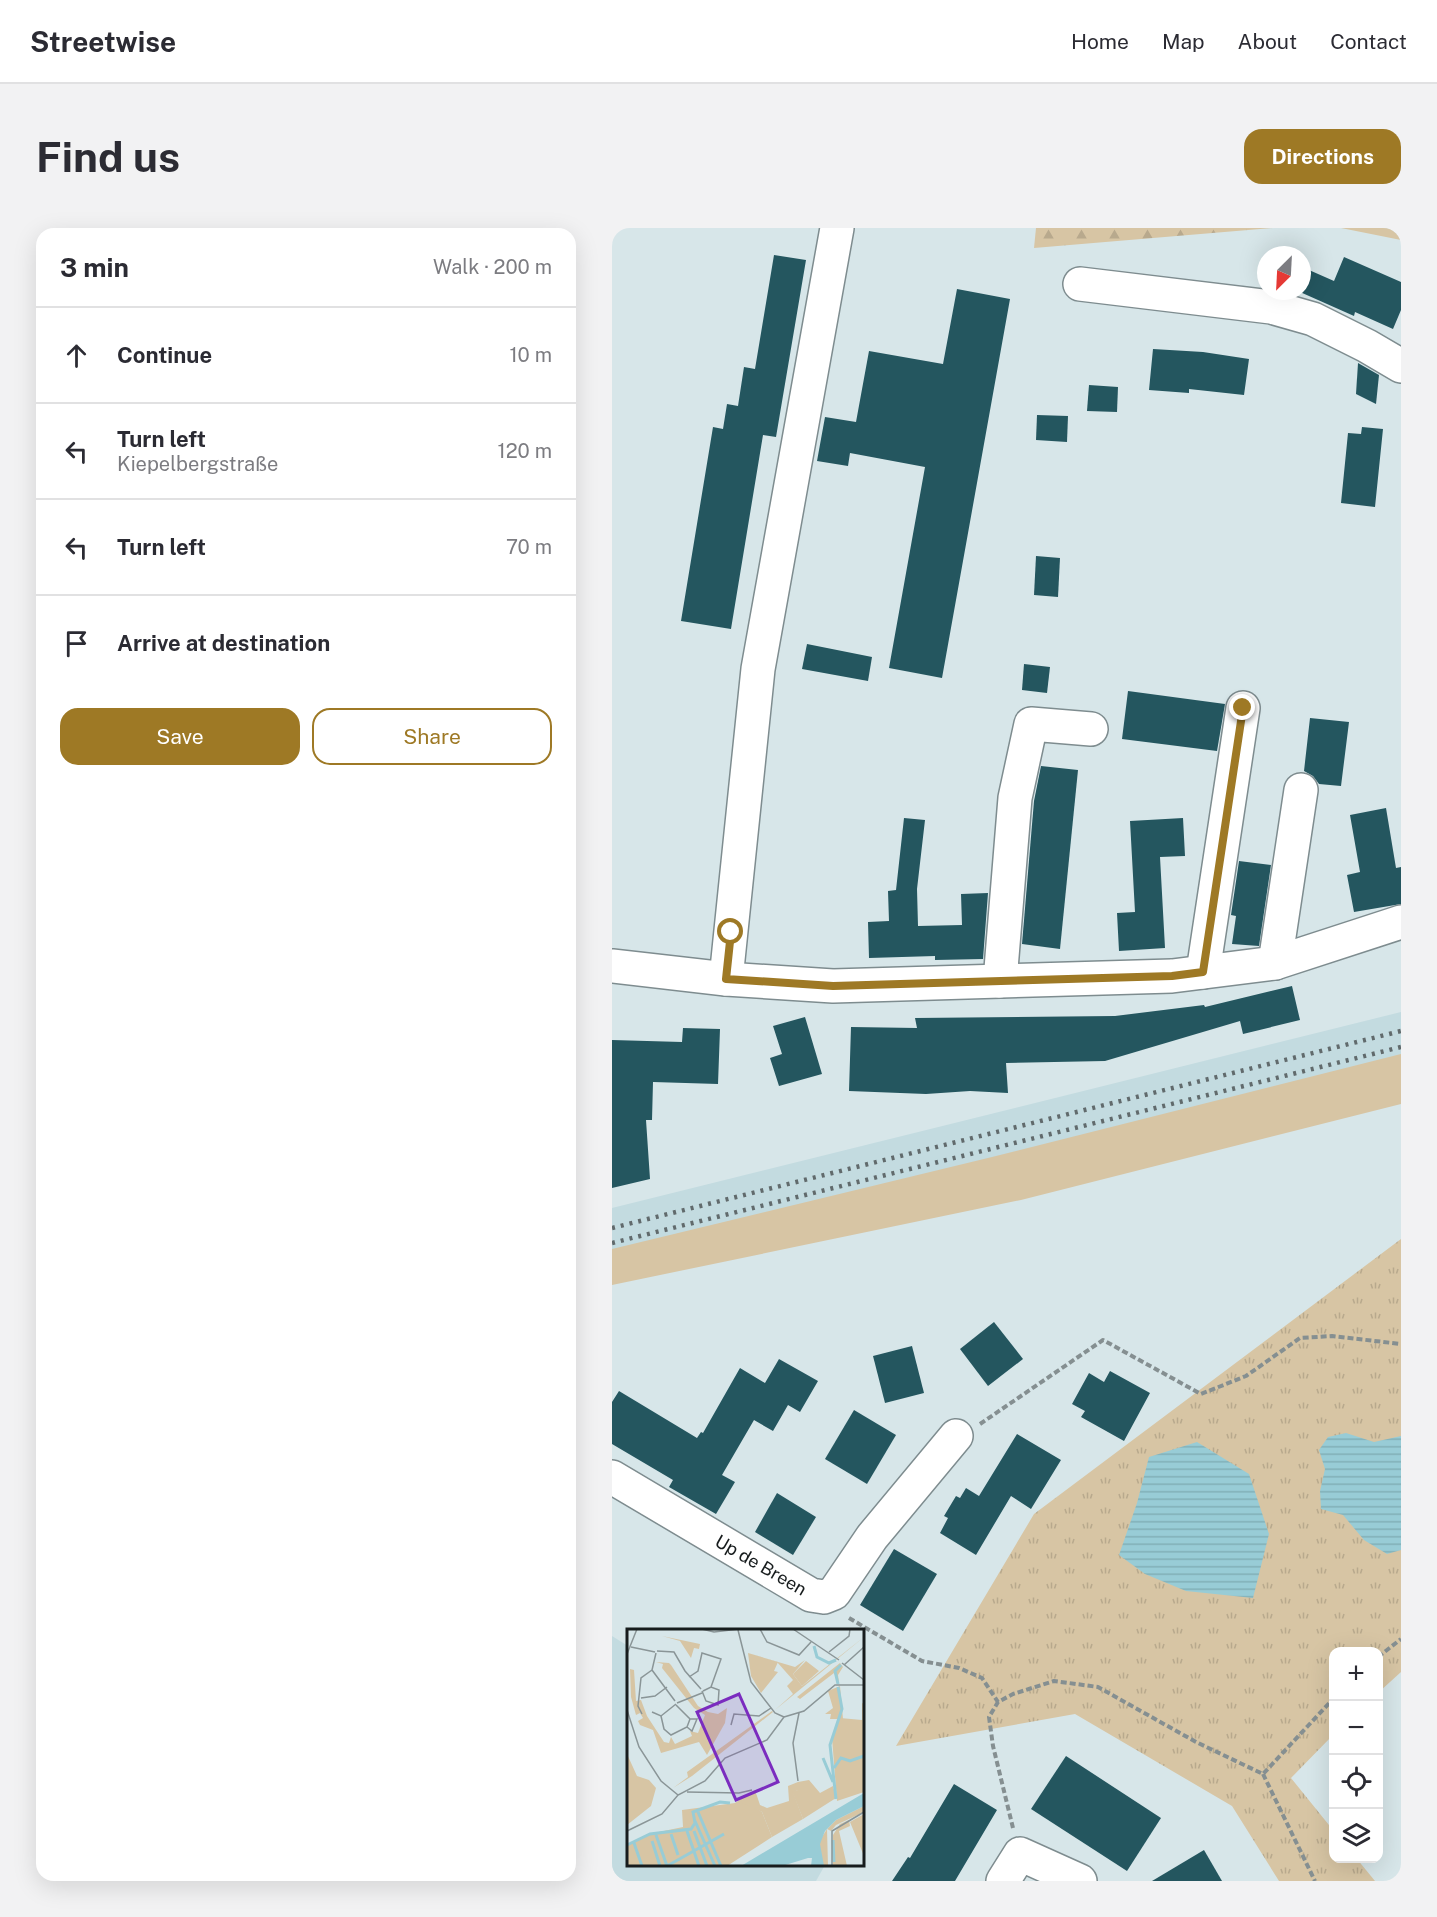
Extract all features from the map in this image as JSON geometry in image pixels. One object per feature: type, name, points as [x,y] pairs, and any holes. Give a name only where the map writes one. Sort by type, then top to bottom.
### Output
[{"type":"street","points":[[726,979],[758,669],[837,228]]},
{"type":"street","points":[[1080,284],[1271,307],[1313,318],[1401,366]]},
{"type":"street","points":[[1203,972],[1243,708]]},
{"type":"street","points":[[1000,981],[1015,798],[1031,724],[1091,729]]},
{"type":"street","points":[[1275,963],[1301,790]]},
{"type":"street","points":[[612,966],[726,979],[833,986],[1172,976],[1275,963],[1401,922]]},
{"type":"street","name":"Up de Breen","points":[[612,1478],[811,1595],[824,1597],[834,1593],[872,1537],[956,1436]]},
{"type":"street","points":[[1011,1868],[1080,1881]]},
{"type":"path","points":[[989,1420],[1103,1340],[1201,1394],[1246,1376],[1300,1338],[1332,1336],[1401,1344]]},
{"type":"path","points":[[824,1597],[845,1616],[922,1661],[958,1668],[982,1678],[998,1702]]},
{"type":"path","points":[[1383,1653],[1401,1639]]},
{"type":"path","points":[[1011,1868],[989,1717],[998,1702],[1013,1694],[1054,1681],[1098,1687],[1196,1742],[1263,1774],[1315,1881]]},
{"type":"path","points":[[1263,1774],[1331,1701]]},
{"type":"shaded area","points":[[1401,1012],[1401,1066],[612,1260],[612,1208]]},
{"type":"shaded area","points":[[612,1636],[627,1645],[627,1866],[824,1866],[816,1881],[612,1881]]},
{"type":"green space","points":[[1036,228],[1273,228],[1034,248]]},
{"type":"green space","points":[[1341,228],[1401,228],[1401,240]]},
{"type":"green space","points":[[1401,1054],[1401,1104],[1021,1200],[612,1285],[612,1249],[992,1157]]},
{"type":"green space","points":[[1401,1239],[1401,1672],[1383,1688],[1383,1647],[1329,1647],[1329,1739],[1291,1778],[1329,1825],[1329,1863],[1360,1863],[1375,1881],[1279,1881],[1232,1806],[1075,1714],[896,1746],[1034,1514]]},
{"type":"water","points":[[1346,1433],[1374,1442],[1401,1436],[1401,1550],[1387,1554],[1364,1540],[1343,1515],[1321,1509],[1320,1491],[1325,1469],[1319,1450],[1328,1437]]},
{"type":"water","points":[[1197,1442],[1249,1474],[1269,1534],[1253,1598],[1186,1591],[1145,1574],[1119,1555],[1137,1503],[1149,1457]]},
{"type":"building","points":[[774,255],[806,260],[776,437],[763,435],[731,629],[681,621],[713,427],[723,429],[727,404],[738,406],[744,367],[755,369]]},
{"type":"building","points":[[1344,257],[1401,282],[1401,310],[1393,329],[1355,312],[1354,316],[1311,297],[1311,271],[1334,281]]},
{"type":"building","points":[[957,289],[1010,299],[942,678],[889,668],[925,467],[850,453],[848,466],[817,461],[825,417],[856,422],[869,351],[943,364]]},
{"type":"building","points":[[1153,349],[1203,352],[1249,359],[1244,395],[1189,389],[1189,393],[1149,390]]},
{"type":"building","points":[[1358,363],[1379,375],[1376,404],[1356,394]]},
{"type":"building","points":[[1089,385],[1118,387],[1117,412],[1087,411]]},
{"type":"building","points":[[1037,415],[1068,416],[1067,442],[1036,440]]},
{"type":"building","points":[[1362,427],[1383,429],[1375,507],[1341,503],[1348,433],[1361,434]]},
{"type":"building","points":[[1036,556],[1060,558],[1058,597],[1034,595]]},
{"type":"building","points":[[807,644],[872,657],[868,681],[802,669]]},
{"type":"building","points":[[1024,664],[1050,667],[1047,693],[1022,690]]},
{"type":"building","points":[[1128,691],[1225,704],[1217,751],[1122,739]]},
{"type":"building","points":[[1310,718],[1349,722],[1341,786],[1319,784],[1313,776],[1304,771]]},
{"type":"building","points":[[1041,766],[1078,770],[1060,949],[1022,944],[1034,801]]},
{"type":"building","points":[[1386,808],[1396,868],[1401,867],[1401,904],[1354,912],[1347,875],[1360,872],[1350,815]]},
{"type":"building","points":[[904,818],[925,820],[917,889],[918,926],[962,925],[961,894],[988,893],[983,959],[935,960],[935,956],[869,958],[868,922],[889,921],[888,891],[896,890]]},
{"type":"building","points":[[1183,818],[1185,856],[1160,857],[1165,948],[1119,951],[1117,913],[1135,912],[1130,821]]},
{"type":"building","points":[[1239,861],[1271,865],[1259,946],[1232,944],[1236,916],[1231,915]]},
{"type":"building","points":[[1292,986],[1300,1020],[1243,1034],[1240,1021],[1105,1061],[1006,1063],[1008,1093],[970,1091],[926,1094],[849,1091],[851,1027],[917,1028],[915,1018],[1115,1016],[1204,1005],[1205,1007]]},
{"type":"building","points":[[805,1017],[822,1074],[779,1086],[770,1058],[782,1054],[773,1026]]},
{"type":"building","points":[[683,1028],[720,1029],[718,1084],[653,1082],[652,1120],[646,1120],[650,1179],[612,1188],[612,1040],[682,1042]]},
{"type":"building","points":[[994,1322],[1023,1359],[988,1386],[960,1349]]},
{"type":"building","points":[[912,1346],[924,1393],[885,1403],[873,1356]]},
{"type":"building","points":[[779,1359],[818,1381],[800,1412],[788,1405],[773,1431],[754,1420],[722,1475],[735,1482],[716,1514],[669,1487],[673,1480],[612,1444],[612,1402],[619,1391],[697,1438],[701,1432],[703,1433],[740,1368],[765,1383]]},
{"type":"building","points":[[1110,1371],[1150,1393],[1124,1441],[1081,1417],[1085,1411],[1072,1404],[1089,1373],[1104,1382]]},
{"type":"building","points":[[854,1410],[896,1435],[867,1484],[825,1459]]},
{"type":"building","points":[[1017,1434],[1061,1460],[1031,1509],[1011,1496],[976,1555],[940,1533],[948,1518],[944,1516],[956,1496],[960,1498],[966,1488],[979,1496]]},
{"type":"building","points":[[777,1493],[816,1517],[793,1555],[755,1532]]},
{"type":"building","points":[[894,1549],[937,1574],[903,1631],[860,1605]]},
{"type":"building","points":[[1066,1756],[1161,1818],[1127,1871],[1031,1809]]},
{"type":"building","points":[[954,1784],[997,1810],[955,1881],[892,1881],[908,1857],[910,1858]]},
{"type":"building","points":[[1204,1850],[1222,1881],[1152,1881]]},
{"type":"railway","points":[[612,1228],[1401,1031]]},
{"type":"railway","points":[[612,1243],[1401,1047]]},
{"type":"route","points":[[731,932],[726,979],[833,986],[1172,976],[1203,972],[1243,708]]}]
